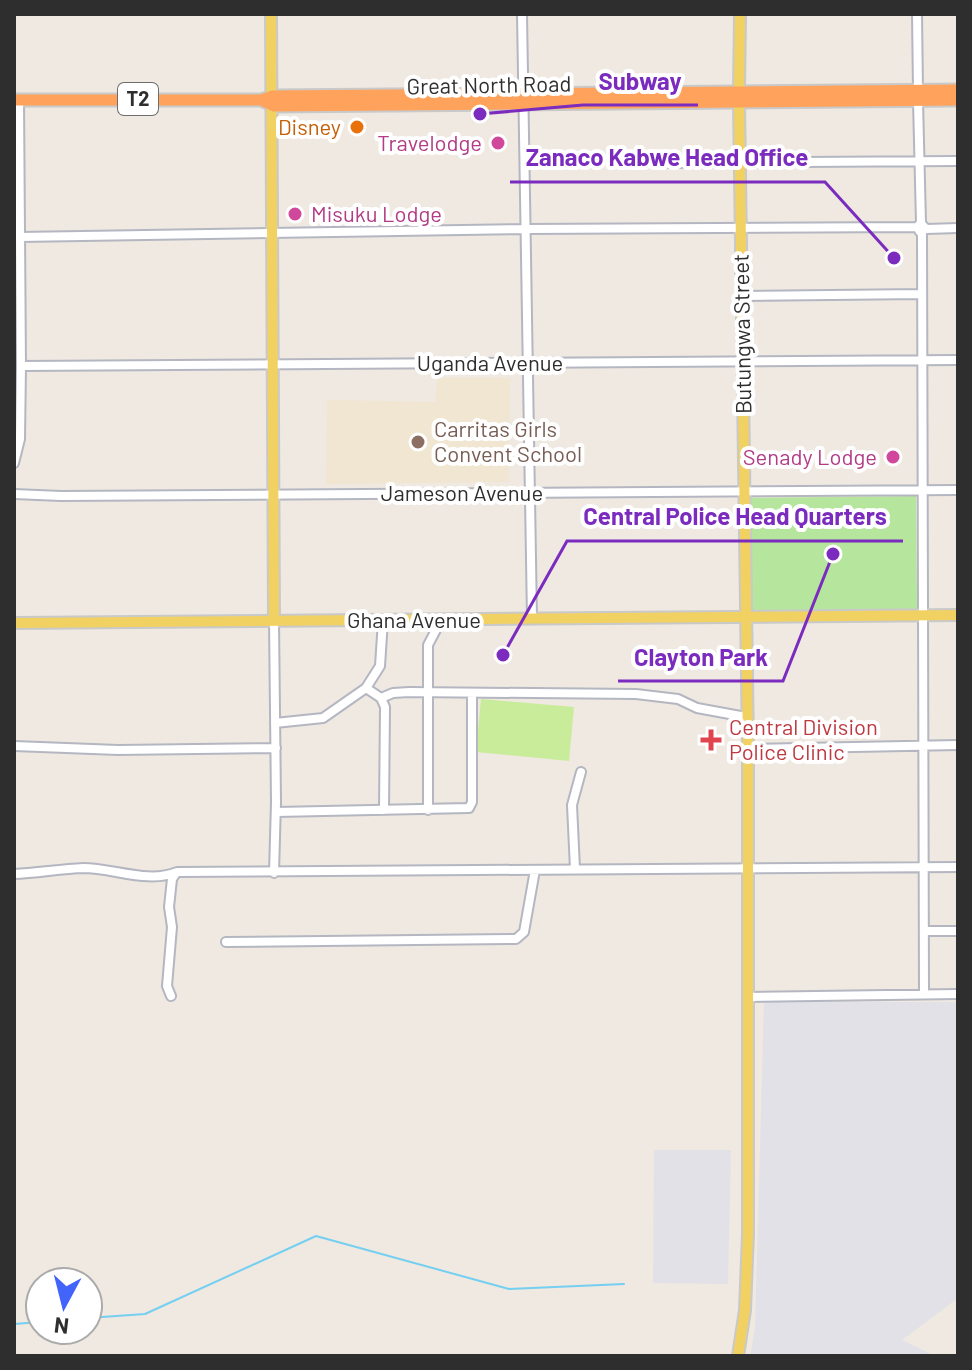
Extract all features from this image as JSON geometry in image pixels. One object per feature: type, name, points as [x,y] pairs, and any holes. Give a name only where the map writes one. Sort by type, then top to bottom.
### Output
[{"type":"highway","name":"Great North Road","points":[[918,96],[958,90]]},
{"type":"highway","name":"Great North Road","points":[[16,100],[813,96],[918,96],[958,100]]},
{"type":"main road","points":[[271,14],[268,101],[272,233],[274,621]]},
{"type":"main road","name":"Butungwa Street","points":[[738,1356],[745,1310],[748,1234],[748,749],[741,361],[740,14]]},
{"type":"main road","name":"Ghana Avenue","points":[[14,623],[958,615]]},
{"type":"street","points":[[522,14],[532,619]]},
{"type":"street","points":[[917,14],[922,294],[924,994]]},
{"type":"street","points":[[14,463],[20,439],[21,366],[16,100]]},
{"type":"street","points":[[658,163],[958,161]]},
{"type":"street","points":[[19,237],[526,229],[958,228]]},
{"type":"street","points":[[741,296],[922,294]]},
{"type":"street","name":"Uganda Avenue","points":[[21,366],[958,360]]},
{"type":"street","name":"Jameson Avenue","points":[[14,494],[958,490]]},
{"type":"street","points":[[428,810],[428,645],[437,628],[436,619]]},
{"type":"street","points":[[275,723],[323,718],[366,688],[380,666],[383,620]]},
{"type":"street","points":[[274,621],[274,873]]},
{"type":"street","points":[[366,688],[381,698],[385,707],[384,810]]},
{"type":"street","points":[[381,698],[393,693],[636,694],[678,699],[697,708],[746,717]]},
{"type":"street","points":[[276,812],[466,809],[471,805],[472,693]]},
{"type":"street","points":[[748,749],[958,745]]},
{"type":"street","points":[[14,746],[118,750],[276,748]]},
{"type":"street","points":[[575,869],[572,805],[581,772]]},
{"type":"street","points":[[14,874],[85,868],[151,877],[177,872],[958,867]]},
{"type":"street","points":[[226,942],[516,939],[524,932],[535,870]]},
{"type":"street","points":[[171,996],[167,989],[172,927],[169,907],[172,879],[177,872]]},
{"type":"street","points":[[924,931],[958,931]]},
{"type":"street","points":[[747,997],[958,994]]},
{"type":"shaded area","name":"Carritas Girls Convent School","points":[[437,378],[510,378],[509,482],[326,484],[327,400],[436,402]]},
{"type":"shaded area","points":[[764,1002],[958,1002],[958,1298],[902,1340],[935,1356],[750,1356],[755,1328]]},
{"type":"shaded area","points":[[654,1150],[731,1150],[728,1284],[653,1283]]},
{"type":"green space","points":[[916,496],[917,610],[750,612],[748,498]]},
{"type":"green space","points":[[481,699],[574,707],[569,761],[476,752]]},
{"type":"waterway","points":[[104,1317],[145,1314],[316,1236],[509,1289],[624,1284]]},
{"type":"waterway","points":[[14,1324],[24,1323]]},
{"type":"place","name":"Subway","points":[[480,114]]},
{"type":"place","name":"Disney","points":[[357,127]]},
{"type":"place","name":"Travelodge","points":[[498,143]]},
{"type":"place","name":"Misuku Lodge","points":[[295,214]]},
{"type":"place","name":"Zanaco Kabwe Head Office","points":[[894,258]]},
{"type":"place","name":"Carritas Girls Convent School","points":[[418,442]]},
{"type":"place","name":"Senady Lodge","points":[[893,457]]},
{"type":"place","name":"Clayton Park","points":[[833,554]]},
{"type":"place","name":"Central Police Head Quarters","points":[[503,655]]},
{"type":"place","name":"Central Division Police Clinic","points":[[711,740]]}]
